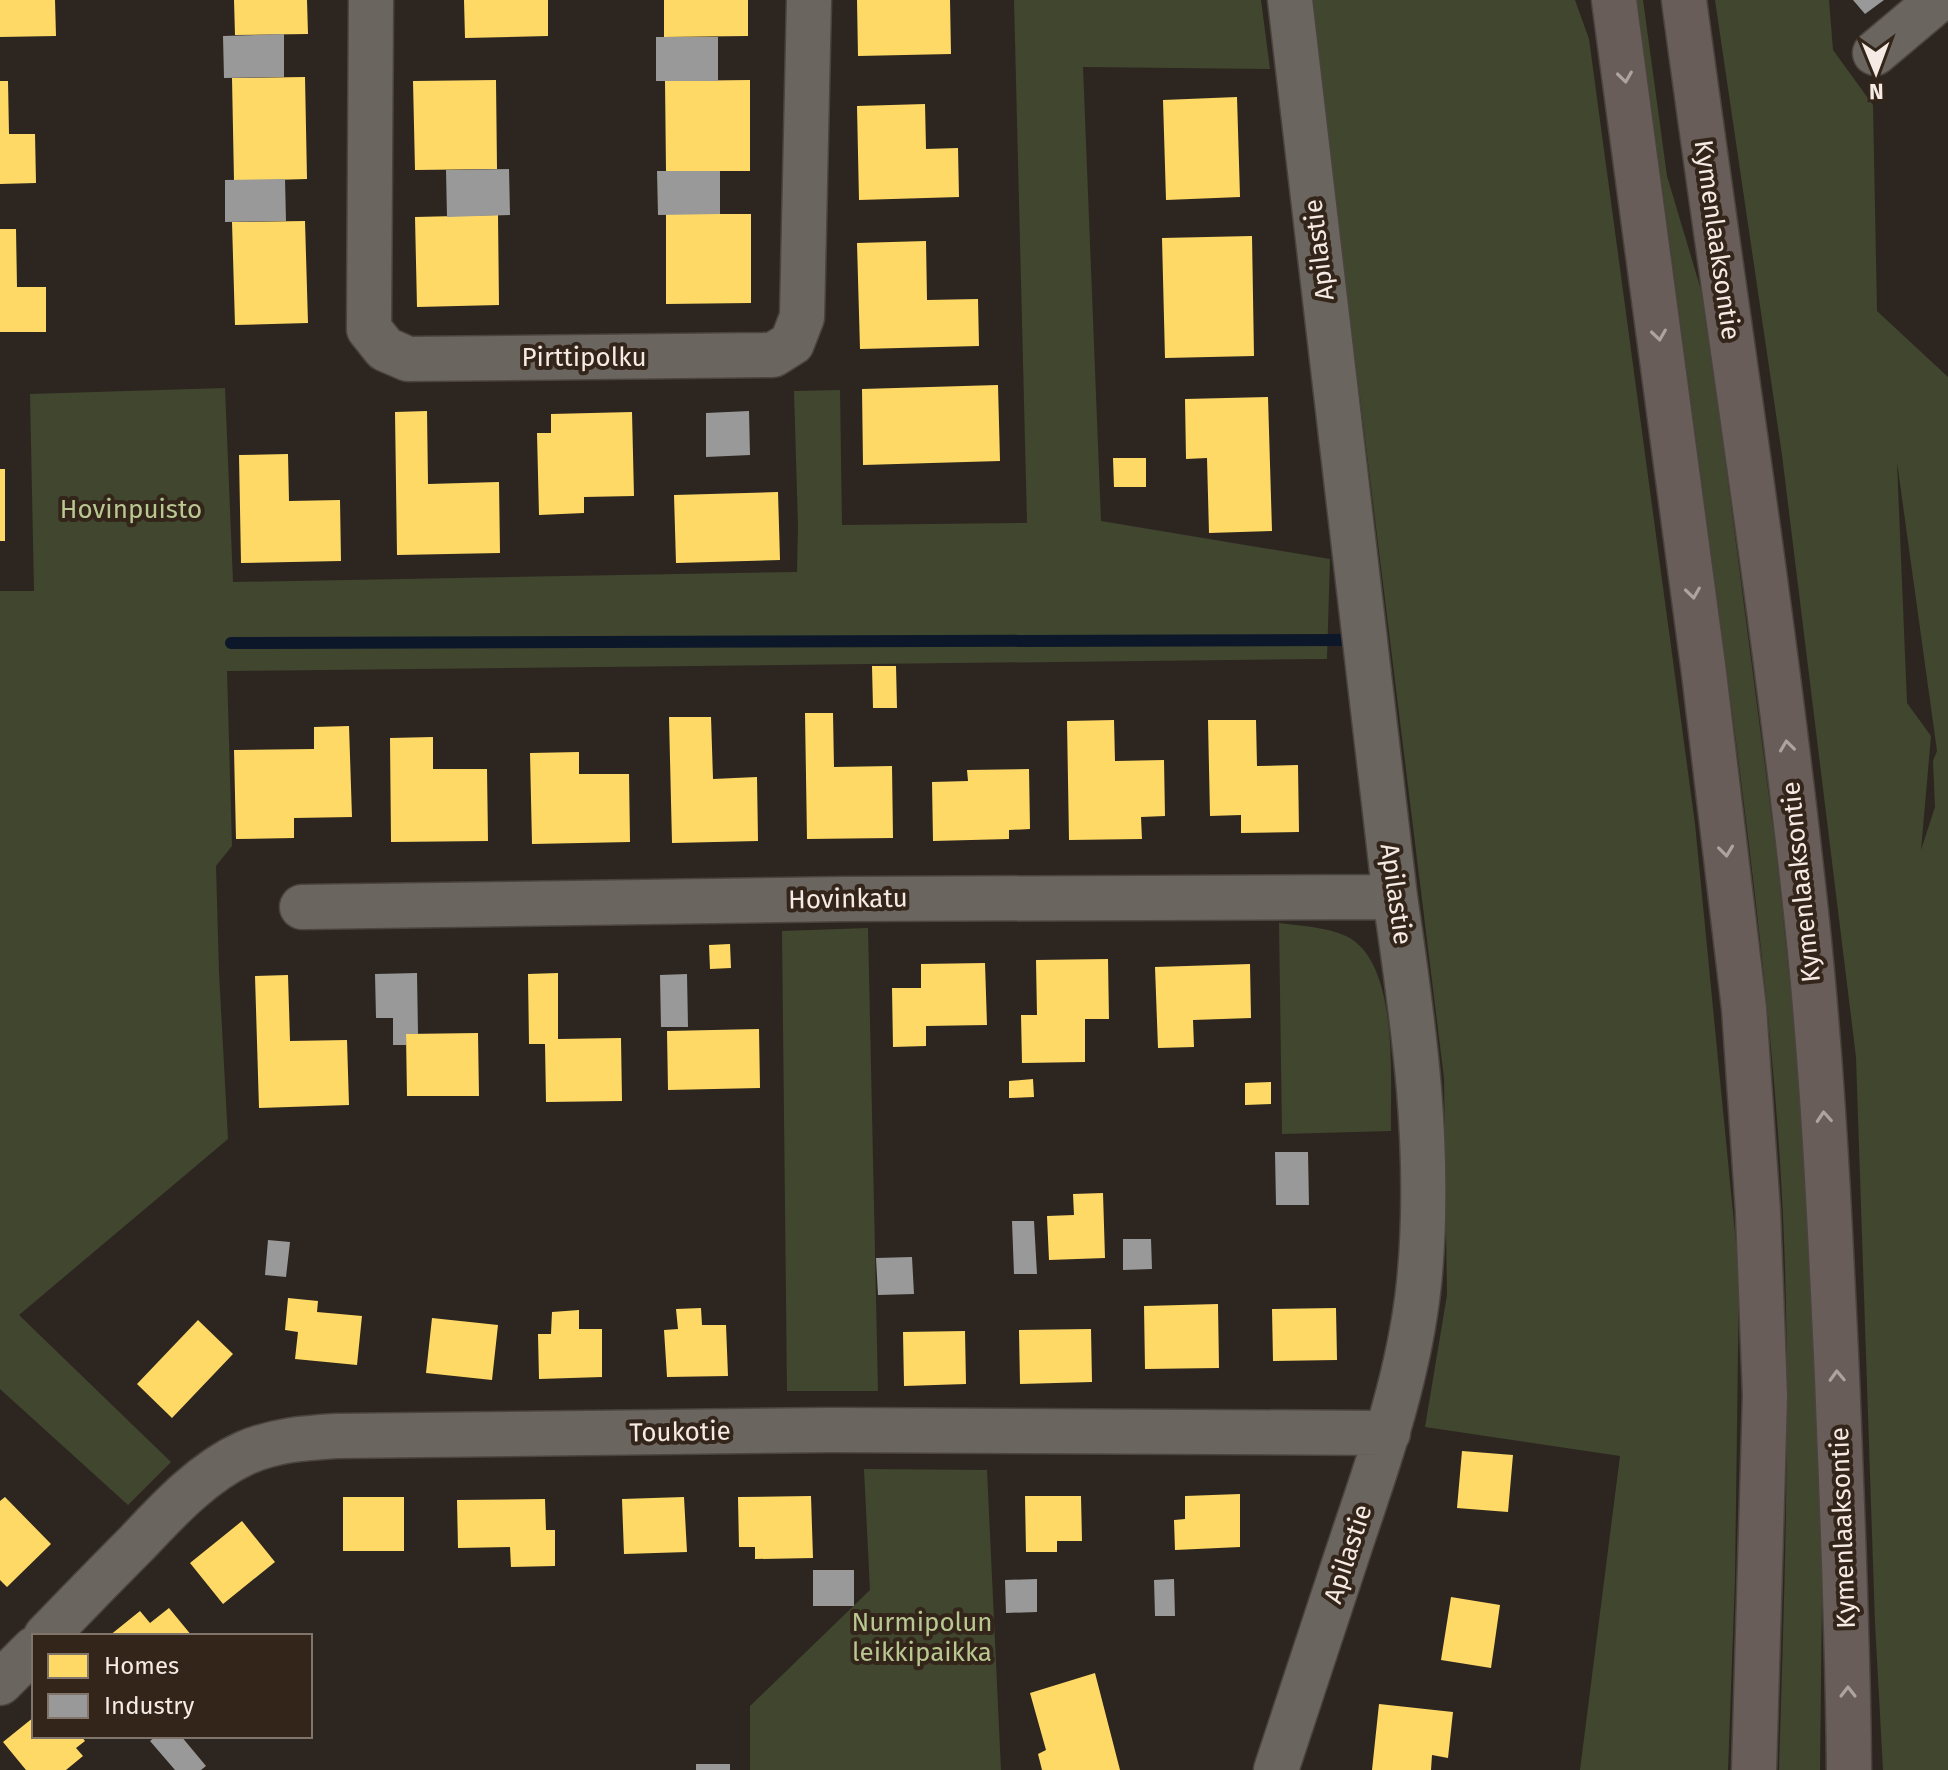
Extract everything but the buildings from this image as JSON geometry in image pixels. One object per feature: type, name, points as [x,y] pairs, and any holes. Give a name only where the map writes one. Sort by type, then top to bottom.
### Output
[{"type":"main road","points":[[1614,0],[1706,689],[1744,1008],[1758,1212],[1765,1396],[1754,1770]]},
{"type":"main road","name":"Kymenlaaksontie","points":[[1684,0],[1771,612],[1807,925],[1824,1117],[1835,1323],[1848,1644],[1849,1770]]},
{"type":"street","name":"Pirttipolku","points":[[371,0],[369,329],[385,349],[408,359],[773,355],[792,343],[802,317],[809,0]]},
{"type":"street","name":"Apilastie","points":[[1276,1770],[1388,1433],[1408,1351],[1419,1285],[1424,1169],[1421,1089],[1395,897],[1290,0]]},
{"type":"street","points":[[1875,53],[1938,0]]},
{"type":"street","name":"Hovinkatu","points":[[302,907],[860,899],[1395,897]]},
{"type":"street","name":"Toukotie","points":[[48,1634],[174,1505],[210,1475],[242,1454],[294,1438],[831,1430],[1388,1433]]},
{"type":"street","points":[[0,1683],[32,1651]]},
{"type":"green space","name":"Hovinpuisto","points":[[1014,0],[1261,0],[1270,69],[1083,67],[1101,521],[1330,559],[1327,659],[227,671],[232,846],[216,866],[228,1139],[19,1315],[171,1462],[128,1505],[0,1389],[0,591],[34,591],[30,394],[225,388],[233,582],[797,572],[794,391],[840,390],[842,525],[1027,523]]},
{"type":"green space","points":[[1311,0],[1575,0],[1589,39],[1695,824],[1739,1274],[1735,1579],[1728,1770],[1580,1770],[1620,1456],[1425,1427],[1447,1295],[1444,1078]]},
{"type":"green space","points":[[1637,0],[1643,0],[1667,176],[1701,290],[1776,851],[1808,1156],[1822,1591],[1820,1770],[1779,1770],[1787,1390],[1784,1238],[1775,1093],[1746,818]]},
{"type":"green space","points":[[1715,0],[1829,0],[1833,50],[1873,105],[1877,311],[1948,377],[1948,1770],[1883,1770],[1875,1623],[1856,1057],[1782,455]],"holes":[[[1897,462],[1937,751],[1933,761],[1935,807],[1921,850],[1931,736],[1907,703]]]},
{"type":"green space","points":[[1279,923],[1346,936],[1363,950],[1376,970],[1384,996],[1391,1054],[1391,1131],[1282,1134]]},
{"type":"green space","points":[[868,928],[878,1391],[787,1391],[782,931]]},
{"type":"green space","name":"Nurmipolun leikkipaikka","points":[[864,1469],[987,1470],[1001,1770],[750,1770],[750,1706],[870,1590]]},
{"type":"waterway","points":[[231,643],[1342,640]]}]
